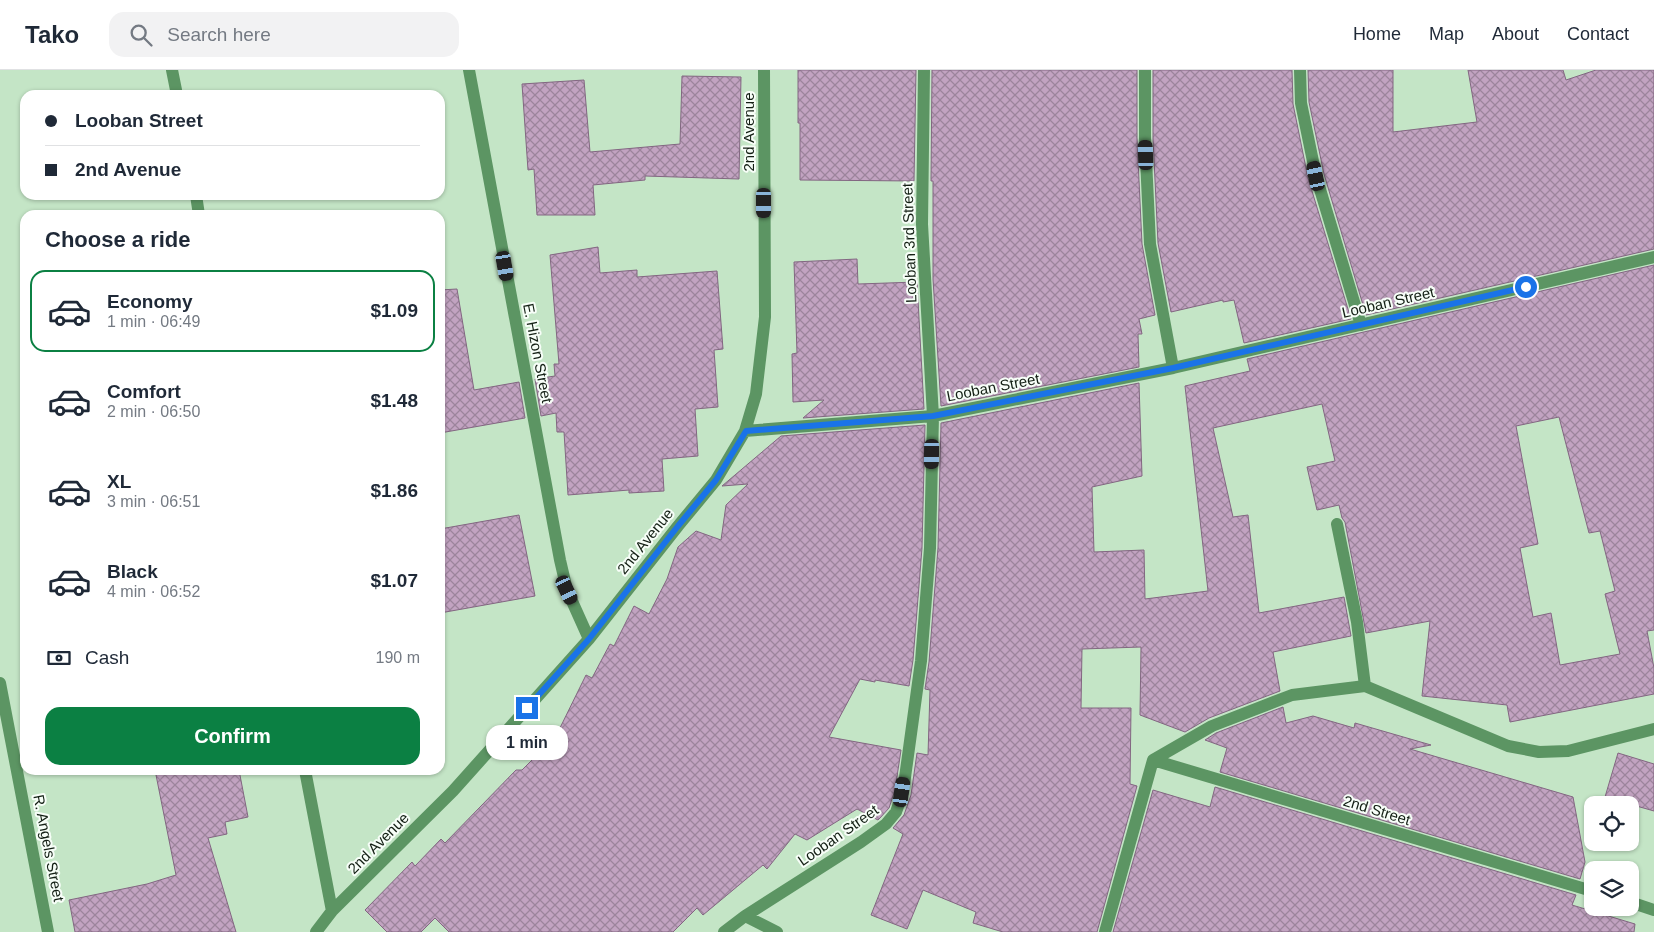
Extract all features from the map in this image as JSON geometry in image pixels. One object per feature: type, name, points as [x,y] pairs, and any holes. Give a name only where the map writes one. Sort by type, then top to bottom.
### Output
[{"type":"street","points":[[172,70],[175,90]]},
{"type":"street","name":"E. Hizon Street","points":[[469,70],[560,560],[567,590],[589,639]]},
{"type":"street","name":"2nd Avenue","points":[[316,932],[332,911],[453,791],[589,639],[716,480],[746,431],[756,394],[765,317],[764,70]]},
{"type":"street","name":"Looban 3rd Street","points":[[924,70],[922,224],[933,416]]},
{"type":"street","points":[[1145,70],[1145,138],[1150,244],[1173,368]]},
{"type":"street","points":[[1300,70],[1301,103],[1316,176],[1361,325]]},
{"type":"street","name":"Looban Street","points":[[724,932],[745,916],[862,842],[886,824],[896,812],[902,792],[921,661],[930,548],[933,416],[1173,368],[1654,257]]},
{"type":"street","points":[[746,431],[933,416]]},
{"type":"street","points":[[1337,524],[1357,622],[1365,686]]},
{"type":"street","name":"R. Angels Street","points":[[0,683],[48,932]]},
{"type":"street","points":[[1105,932],[1153,760],[1212,726],[1292,696],[1365,686],[1508,746],[1539,752],[1568,751],[1654,729]]},
{"type":"street","name":"2nd Street","points":[[1153,760],[1584,889]]},
{"type":"street","points":[[306,775],[332,911]]},
{"type":"street","points":[[1639,905],[1654,910]]},
{"type":"street","points":[[745,916],[777,932]]},
{"type":"building","points":[[798,70],[916,70],[914,181],[800,180]]},
{"type":"building","points":[[932,70],[1137,70],[1137,138],[1142,244],[1155,315],[1139,319],[1142,334],[1138,334],[1139,367],[941,406],[933,279],[933,181],[931,181]]},
{"type":"building","points":[[1153,70],[1292,70],[1293,104],[1308,178],[1351,319],[1244,343],[1234,300],[1223,302],[1223,300],[1171,312],[1158,243],[1153,138]]},
{"type":"building","points":[[1308,70],[1393,70],[1393,132],[1477,122],[1468,70],[1563,70],[1566,80],[1596,70],[1654,70],[1654,249],[1366,315],[1324,174],[1309,102]]},
{"type":"building","points":[[682,76],[741,77],[739,179],[645,176],[645,180],[593,185],[595,215],[537,215],[534,169],[528,170],[522,84],[584,80],[590,152],[680,144]]},
{"type":"building","points":[[598,247],[600,273],[637,270],[637,277],[717,271],[723,349],[714,350],[718,407],[695,409],[698,456],[662,459],[664,491],[629,493],[629,490],[568,495],[564,432],[557,432],[556,413],[541,416],[535,379],[555,376],[554,364],[559,364],[550,255]]},
{"type":"building","points":[[857,259],[858,284],[917,282],[924,409],[803,418],[824,400],[793,402],[792,354],[797,353],[794,262]]},
{"type":"building","points":[[1654,265],[1654,630],[1647,631],[1654,668],[1654,694],[1510,722],[1507,705],[1422,696],[1430,621],[1366,633],[1345,522],[1339,505],[1317,510],[1307,467],[1335,461],[1322,404],[1213,428],[1233,517],[1248,515],[1259,613],[1344,597],[1351,636],[1273,652],[1280,691],[1209,718],[1185,732],[1140,715],[1141,647],[1082,649],[1081,708],[1131,708],[1130,784],[1137,786],[1097,932],[1003,932],[973,923],[976,912],[923,890],[907,929],[871,915],[903,834],[893,828],[904,815],[911,795],[917,753],[928,755],[930,690],[925,689],[929,662],[938,548],[941,423],[1139,383],[1142,476],[1092,487],[1094,552],[1144,550],[1145,599],[1208,591],[1185,386],[1250,371],[1247,359]],"holes":[[[1559,417],[1589,533],[1600,531],[1615,591],[1605,594],[1620,654],[1560,665],[1551,613],[1533,617],[1520,548],[1538,544],[1516,426]]]},
{"type":"building","points":[[457,289],[474,390],[519,382],[525,418],[445,432],[445,290]]},
{"type":"building","points":[[925,425],[922,548],[913,660],[909,686],[860,679],[829,737],[901,750],[895,790],[889,808],[878,820],[857,809],[807,840],[795,834],[767,869],[763,865],[703,915],[697,908],[673,932],[449,932],[435,918],[421,932],[387,932],[365,910],[412,862],[415,866],[441,839],[445,843],[516,770],[522,770],[556,736],[586,675],[592,678],[610,644],[614,646],[634,606],[649,614],[667,579],[678,547],[696,531],[721,540],[726,505],[748,484],[722,486],[781,436]]},
{"type":"building","points":[[519,515],[535,596],[445,612],[445,528]]},
{"type":"building","points":[[1283,707],[1286,723],[1313,716],[1354,728],[1355,723],[1431,745],[1410,749],[1573,797],[1585,861],[1580,879],[1220,772],[1227,748],[1205,740],[1216,733]]},
{"type":"building","points":[[1618,753],[1654,764],[1654,811],[1639,807],[1639,796],[1605,796]]},
{"type":"building","points":[[156,775],[240,775],[248,817],[225,822],[227,834],[208,838],[236,932],[75,932],[69,900],[147,884],[176,875]]},
{"type":"building","points":[[1215,787],[1576,895],[1572,905],[1584,909],[1584,916],[1608,916],[1635,924],[1634,932],[1113,932],[1153,790],[1210,807]]},
{"type":"route","points":[[527,708],[589,639],[716,480],[746,431],[933,416],[1173,368],[1526,287]]}]
